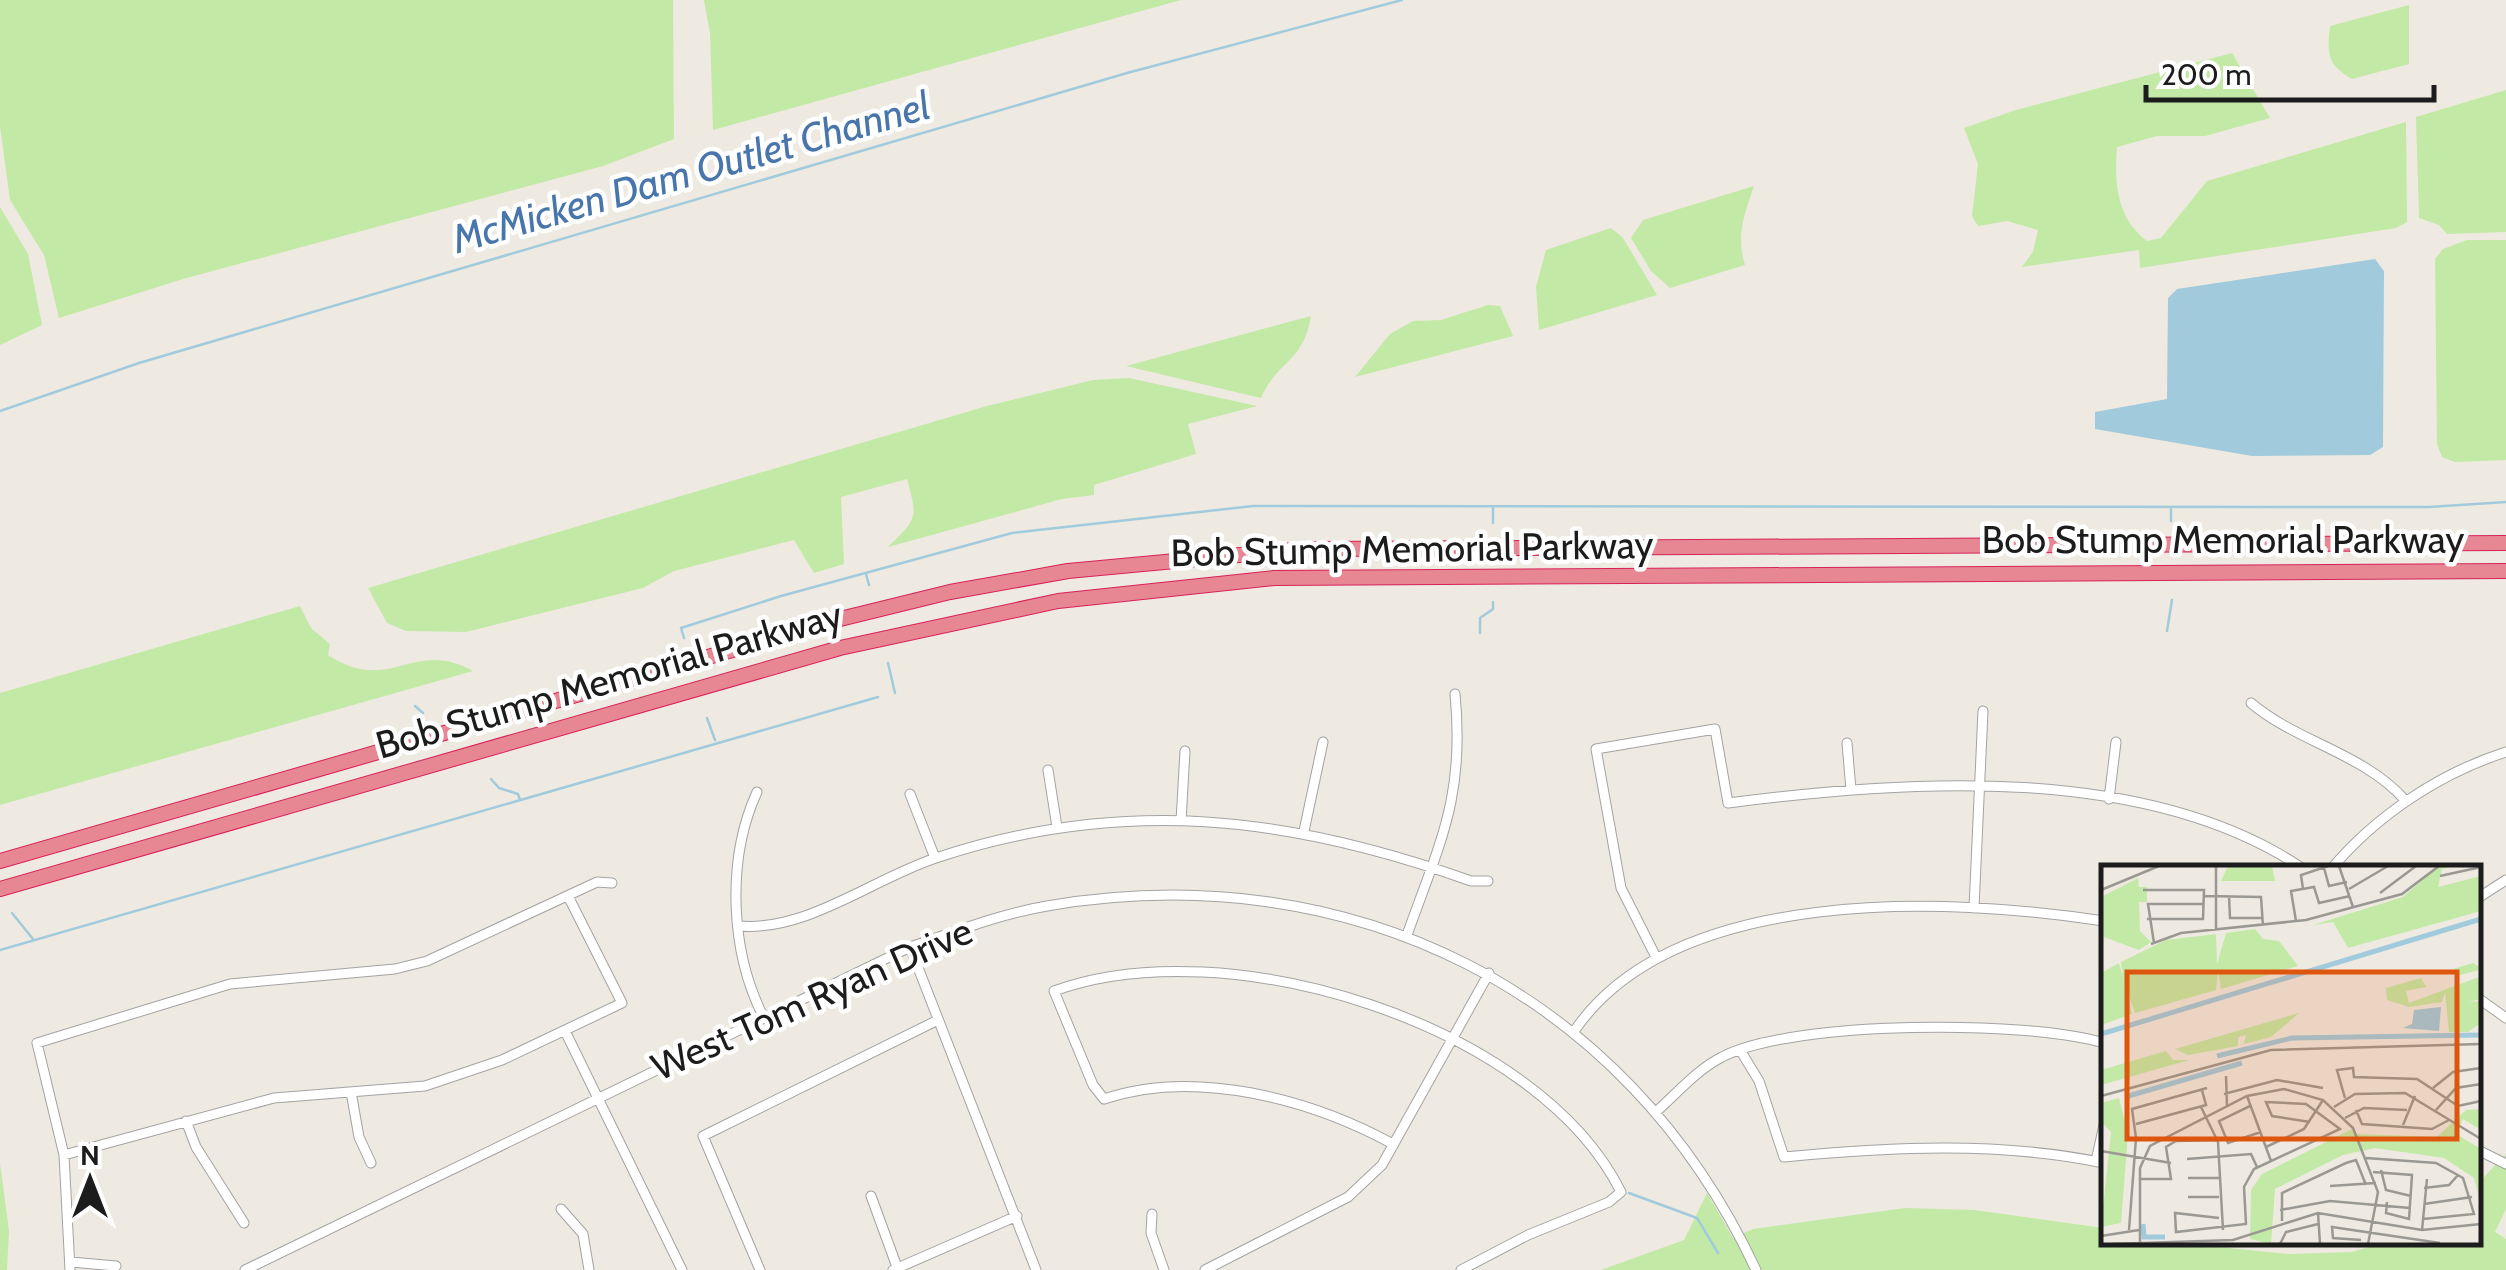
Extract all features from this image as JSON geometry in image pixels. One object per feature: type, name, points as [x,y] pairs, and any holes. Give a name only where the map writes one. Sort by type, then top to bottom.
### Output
[{"type":"highway","name":"Bob Stump Memorial Parkway","points":[[0,861],[840,619],[950,592],[1120,564],[1350,548],[2506,543]]},
{"type":"highway","name":"Bob Stump Memorial Parkway","points":[[0,889],[840,648],[981,614],[1141,589],[1347,576],[2506,570]]},
{"type":"street","points":[[1408,936],[1455,798],[1459,763],[1455,694]]},
{"type":"street","points":[[2250,703],[2266,716],[2362,765],[2405,800]]},
{"type":"street","points":[[1974,908],[1983,710]]},
{"type":"street","points":[[1656,957],[1620,888],[1596,749],[1715,729],[1728,803],[1850,790],[1978,788],[2110,799],[2205,820],[2254,839],[2297,865]]},
{"type":"street","points":[[1304,831],[1323,742]]},
{"type":"street","points":[[1847,742],[1850,790]]},
{"type":"street","points":[[2110,799],[2116,742]]},
{"type":"street","points":[[1181,820],[1185,750]]},
{"type":"street","points":[[2335,865],[2405,800],[2478,761],[2506,752]]},
{"type":"street","points":[[1048,770],[1057,828]]},
{"type":"street","points":[[757,792],[745,817],[739,849],[738,926],[748,986],[764,1018]]},
{"type":"street","points":[[910,794],[936,858]]},
{"type":"street","points":[[738,926],[780,926],[936,858],[1057,828],[1181,820],[1304,831],[1471,881],[1488,881]]},
{"type":"street","points":[[2481,896],[2506,880]]},
{"type":"street","points":[[116,1266],[70,1266],[64,1156],[37,1043],[230,984],[394,969],[426,961],[598,882],[612,884]]},
{"type":"street","name":"West Tom Ryan Drive","points":[[245,1270],[910,948],[994,918],[1046,906],[1196,894],[1299,908],[1408,936],[1488,973],[1575,1030],[1658,1112],[1717,1192],[1756,1270]]},
{"type":"street","points":[[64,1156],[274,1098],[424,1086],[502,1060],[622,1003],[568,898]]},
{"type":"street","points":[[1575,1030],[1590,1008],[1656,957],[1734,927],[1793,917],[1974,908],[2101,921]]},
{"type":"street","points":[[910,948],[1036,1270]]},
{"type":"street","points":[[1393,1144],[1366,1129],[1293,1105],[1213,1088],[1143,1089],[1104,1099],[1093,1085],[1054,992],[1113,974],[1150,971],[1264,976],[1324,988],[1451,1040],[1516,1079],[1574,1129],[1610,1170],[1621,1192],[1609,1202],[1528,1235],[1462,1270]]},
{"type":"street","points":[[1205,1270],[1348,1197],[1382,1165],[1488,973]]},
{"type":"street","points":[[2481,1000],[2506,1018]]},
{"type":"street","points":[[760,1270],[703,1136],[718,1124],[938,1020]]},
{"type":"street","points":[[1658,1112],[1722,1057],[1804,1036],[1924,1028],[2032,1033],[2101,1043]]},
{"type":"street","points":[[565,1032],[682,1270]]},
{"type":"street","points":[[1740,1050],[1758,1081],[1784,1157],[1923,1147],[2002,1149],[2100,1162]]},
{"type":"street","points":[[351,1092],[359,1137],[372,1163]]},
{"type":"street","points":[[186,1121],[244,1223]]},
{"type":"street","points":[[2481,1152],[2506,1164]]},
{"type":"street","points":[[871,1196],[895,1269],[1018,1216]]},
{"type":"street","points":[[561,1209],[582,1234],[589,1270]]},
{"type":"street","points":[[1152,1214],[1151,1233],[1164,1270]]},
{"type":"green space","points":[[0,0],[673,0],[674,139],[603,166],[183,279],[59,318],[44,255],[10,200],[0,126]]},
{"type":"green space","points":[[704,0],[1181,0],[713,130],[710,33]]},
{"type":"green space","points":[[2409,5],[2409,64],[2352,79],[2333,63],[2329,51],[2330,26]]},
{"type":"green space","points":[[2232,53],[2270,118],[2205,136],[2157,136],[2117,147],[2120,199],[2137,232],[2147,241],[2161,238],[2207,181],[2406,122],[2407,222],[2396,228],[2140,268],[2139,250],[2022,267],[2033,252],[2038,230],[2007,221],[1978,226],[1972,216],[1978,164],[1964,128],[2016,110]]},
{"type":"green space","points":[[2506,90],[2506,232],[2447,234],[2439,225],[2419,218],[2416,117]]},
{"type":"green space","points":[[1754,186],[1741,234],[1745,265],[1670,288],[1651,271],[1631,238],[1643,220]]},
{"type":"green space","points":[[0,207],[28,254],[42,325],[0,345]]},
{"type":"green space","points":[[1611,228],[1623,238],[1657,295],[1539,330],[1536,287],[1546,250]]},
{"type":"green space","points":[[2467,240],[2506,240],[2506,460],[2455,462],[2442,457],[2437,444],[2435,259],[2443,249]]},
{"type":"green space","points":[[1488,305],[1500,306],[1513,336],[1355,377],[1390,334],[1413,321],[1441,320]]},
{"type":"green space","points":[[1311,316],[1302,344],[1261,398],[1126,366]]},
{"type":"green space","points":[[1129,378],[1257,406],[1188,424],[1196,454],[1094,485],[1094,495],[1062,499],[888,547],[912,517],[907,479],[841,497],[844,564],[814,573],[794,540],[674,571],[643,588],[466,632],[406,631],[387,623],[368,588],[987,406],[1093,380]]},
{"type":"green space","points":[[300,606],[311,628],[330,644],[328,655],[350,666],[386,669],[434,660],[473,671],[0,805],[0,693]]},
{"type":"green space","points":[[2506,1154],[2506,1209],[2495,1232],[2506,1239],[2506,1270],[1601,1270],[1684,1240],[1707,1193],[1733,1238],[1753,1229],[1905,1208],[1974,1210],[2101,1228],[2101,1245],[2200,1245],[2289,1254],[2352,1252],[2375,1245],[2481,1245],[2481,1180]]},
{"type":"green space","points":[[0,1163],[9,1231],[7,1270],[0,1270]]},
{"type":"water","points":[[2375,259],[2384,271],[2383,447],[2370,455],[2252,456],[2095,429],[2095,412],[2167,399],[2168,298],[2177,289]]},
{"type":"waterway","name":"McMicken Dam Outlet Channel","points":[[0,411],[139,363],[1127,73],[1402,0]]},
{"type":"waterway","points":[[684,638],[681,628],[781,596],[1012,533],[1253,506],[2429,507],[2506,502]]},
{"type":"waterway","points":[[1493,507],[1493,523]]},
{"type":"waterway","points":[[2171,507],[2171,521]]},
{"type":"waterway","points":[[866,574],[869,585]]},
{"type":"waterway","points":[[2167,631],[2172,600]]},
{"type":"waterway","points":[[1480,633],[1480,618],[1493,609],[1493,602]]},
{"type":"waterway","points":[[888,663],[895,693]]},
{"type":"waterway","points":[[0,950],[878,697]]},
{"type":"waterway","points":[[415,706],[423,713]]},
{"type":"waterway","points":[[707,718],[715,740]]},
{"type":"waterway","points":[[491,779],[499,788],[518,794],[520,800]]},
{"type":"waterway","points":[[12,913],[33,939]]},
{"type":"waterway","points":[[1629,1193],[1697,1218],[1718,1253]]}]
